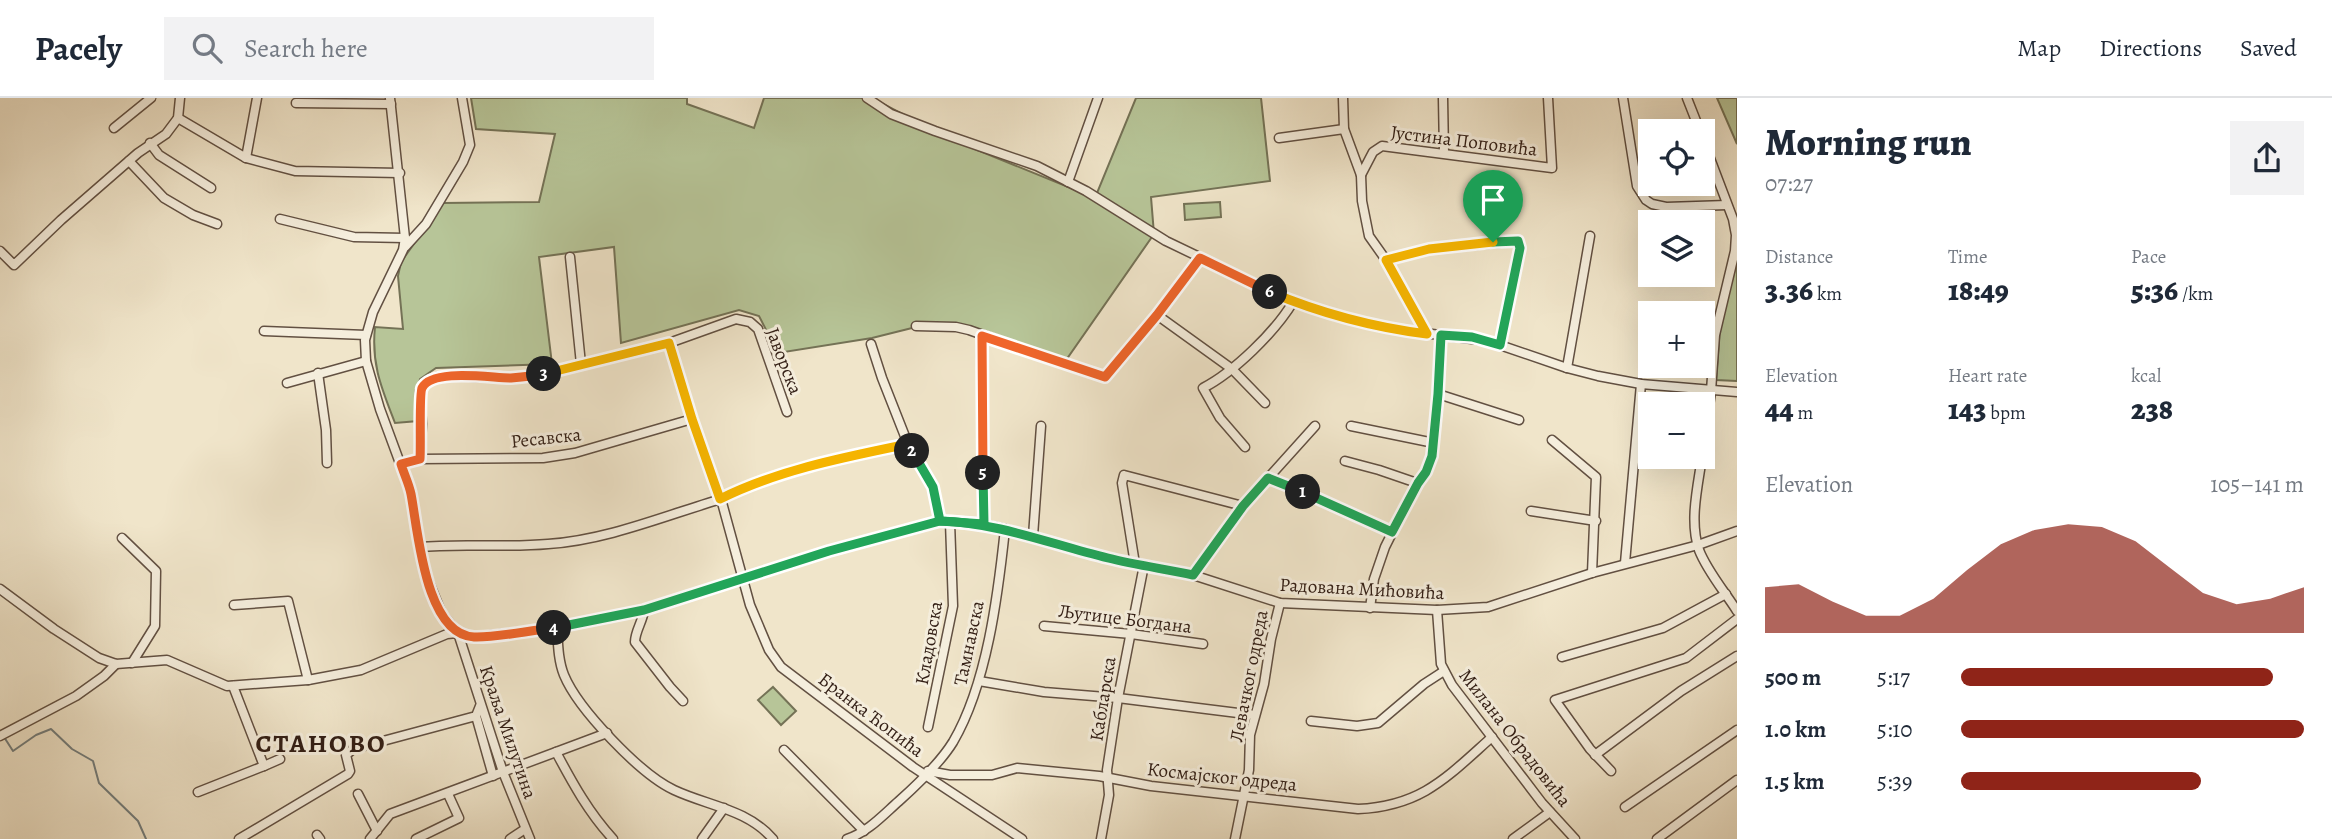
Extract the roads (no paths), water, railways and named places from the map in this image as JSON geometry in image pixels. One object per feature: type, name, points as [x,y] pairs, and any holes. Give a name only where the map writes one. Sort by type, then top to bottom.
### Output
[{"type":"street","points":[[114,128],[151,98]]},
{"type":"street","points":[[0,251],[13,265],[150,143],[166,134],[178,118],[180,98]]},
{"type":"street","points":[[246,158],[257,98]]},
{"type":"street","points":[[403,250],[426,224],[463,162],[470,145],[462,98]]},
{"type":"street","points":[[867,98],[879,102],[891,114],[1037,166],[1154,234],[1293,302],[1336,316],[1392,329],[1472,337],[1567,368],[1641,384],[1737,392]]},
{"type":"street","points":[[1068,182],[1098,98]]},
{"type":"street","points":[[1343,98],[1345,129],[1361,175],[1362,201],[1369,236],[1386,260],[1427,334]]},
{"type":"street","points":[[1443,98],[1444,153]]},
{"type":"street","name":"Јустина Поповића","points":[[1361,175],[1373,152],[1382,146],[1552,168],[1548,98]]},
{"type":"street","points":[[1623,98],[1637,186],[1646,200],[1652,204],[1666,206],[1727,205]]},
{"type":"street","points":[[1687,98],[1695,119]]},
{"type":"street","points":[[264,331],[366,335],[373,313],[403,250],[405,238],[400,173],[390,101],[296,103]]},
{"type":"street","points":[[178,118],[246,158],[295,171],[400,173]]},
{"type":"street","points":[[1279,138],[1345,129]]},
{"type":"street","points":[[150,143],[159,155],[211,188]]},
{"type":"street","points":[[129,161],[164,198],[193,215],[217,224]]},
{"type":"street","points":[[1711,391],[1714,335],[1735,251],[1736,235],[1715,172]]},
{"type":"street","points":[[280,219],[354,237],[405,238]]},
{"type":"street","points":[[1567,368],[1590,236]]},
{"type":"street","points":[[1386,260],[1402,254],[1461,245],[1518,241],[1520,248],[1500,345]]},
{"type":"street","points":[[570,257],[581,364]]},
{"type":"street","points":[[916,327],[956,327],[1105,377],[1200,258]]},
{"type":"street","points":[[1245,447],[1220,418],[1203,388],[1232,369],[1274,329],[1293,302]]},
{"type":"street","points":[[1157,315],[1232,369],[1265,403]]},
{"type":"street","name":"Јаворска","points":[[669,343],[731,321],[742,319],[750,322],[758,330],[787,412]]},
{"type":"street","name":"Краља Милутина","points":[[366,335],[366,361],[380,409],[411,493],[419,547],[428,580],[445,619],[458,633],[503,772],[530,839]]},
{"type":"street","points":[[1370,608],[1374,579],[1392,532],[1426,472],[1434,443],[1441,335]]},
{"type":"street","points":[[982,336],[984,524]]},
{"type":"street","points":[[420,459],[421,391],[427,381],[437,377],[455,376],[510,378],[540,375],[669,343]]},
{"type":"street","name":"Бранка Ћопића","points":[[669,343],[762,635],[781,667],[927,774],[1022,839]]},
{"type":"street","points":[[871,344],[908,444],[933,487],[940,521]]},
{"type":"street","points":[[286,383],[366,361]]},
{"type":"street","points":[[318,373],[326,430],[327,463]]},
{"type":"street","points":[[1625,563],[1641,384]]},
{"type":"street","points":[[1438,394],[1519,420]]},
{"type":"street","name":"Ресавска","points":[[401,464],[420,459],[543,458],[575,453],[692,419]]},
{"type":"street","points":[[1033,536],[1041,426]]},
{"type":"street","points":[[1193,575],[1243,506],[1315,426]]},
{"type":"street","points":[[1351,426],[1434,443]]},
{"type":"street","points":[[1552,440],[1596,477],[1592,573]]},
{"type":"street","points":[[419,547],[548,544],[593,538],[720,499],[802,470],[908,444]]},
{"type":"street","points":[[1345,461],[1418,483]]},
{"type":"street","points":[[1700,469],[1695,514],[1698,545],[1737,611]]},
{"type":"street","name":"Кабларска","points":[[1101,839],[1109,795],[1107,770],[1131,634],[1139,564],[1122,483],[1124,475],[1243,506]]},
{"type":"street","points":[[1268,478],[1392,532]]},
{"type":"street","points":[[1531,511],[1596,520]]},
{"type":"street","name":"Радована Мићовића","points":[[0,589],[90,654],[116,664],[167,660],[222,685],[233,686],[308,680],[361,670],[440,636],[458,633],[474,637],[557,627],[644,610],[829,551],[940,521],[1005,528],[1109,558],[1193,575],[1280,603],[1437,610],[1488,607],[1592,573],[1698,545],[1737,531]]},
{"type":"street","name":"Кладовска","points":[[928,727],[953,606],[950,522]]},
{"type":"street","name":"Тамнавска","points":[[847,839],[864,831],[927,774],[952,743],[979,681],[1005,528]]},
{"type":"street","points":[[122,538],[156,571],[155,626],[132,663]]},
{"type":"street","points":[[1562,657],[1663,628],[1726,594]]},
{"type":"street","points":[[234,605],[288,601],[308,680]]},
{"type":"street","name":"Левачког одреда","points":[[1235,839],[1249,770],[1248,744],[1264,684],[1280,603]]},
{"type":"street","points":[[644,610],[635,642],[683,701]]},
{"type":"street","name":"Милана Обрадовића","points":[[1437,610],[1439,647],[1444,671],[1452,685],[1550,812],[1575,839]]},
{"type":"street","points":[[1611,771],[1595,755],[1555,700],[1686,658],[1737,619]]},
{"type":"street","name":"Љутице Богдана","points":[[1044,626],[1203,644]]},
{"type":"street","points":[[557,627],[559,657],[569,687],[607,733],[658,782],[751,820],[773,839]]},
{"type":"street","points":[[1595,755],[1681,691],[1737,656]]},
{"type":"street","points":[[0,736],[76,696],[116,664]]},
{"type":"street","points":[[1311,721],[1357,726],[1378,723],[1424,684],[1444,671]]},
{"type":"street","points":[[979,681],[1044,692],[1254,715]]},
{"type":"street","points":[[233,686],[264,766]]},
{"type":"street","points":[[480,706],[476,716],[493,776]]},
{"type":"street","points":[[239,839],[348,774],[350,771],[345,758],[353,749],[476,716]]},
{"type":"street","points":[[1625,807],[1737,730]]},
{"type":"street","points":[[370,839],[390,814],[607,733]]},
{"type":"street","name":"Космајског одреда","points":[[927,774],[992,775],[1017,768],[1358,809],[1391,806],[1431,788],[1492,737]]},
{"type":"street","points":[[784,750],[864,831]]},
{"type":"street","points":[[556,752],[579,795],[613,839]]},
{"type":"street","points":[[198,792],[280,759]]},
{"type":"street","points":[[1657,839],[1737,780]]},
{"type":"street","points":[[358,794],[377,831]]},
{"type":"street","points":[[416,839],[458,820],[460,816],[448,794]]},
{"type":"street","points":[[702,839],[724,808]]},
{"type":"street","points":[[1513,839],[1550,812]]},
{"type":"street","points":[[510,839],[525,829]]},
{"type":"waterway","points":[[4,737],[13,751],[36,735],[51,729],[72,749],[93,761],[99,783],[138,821],[146,839]]},
{"type":"district","name":"СТАНОВО","points":[[321,743]]}]
